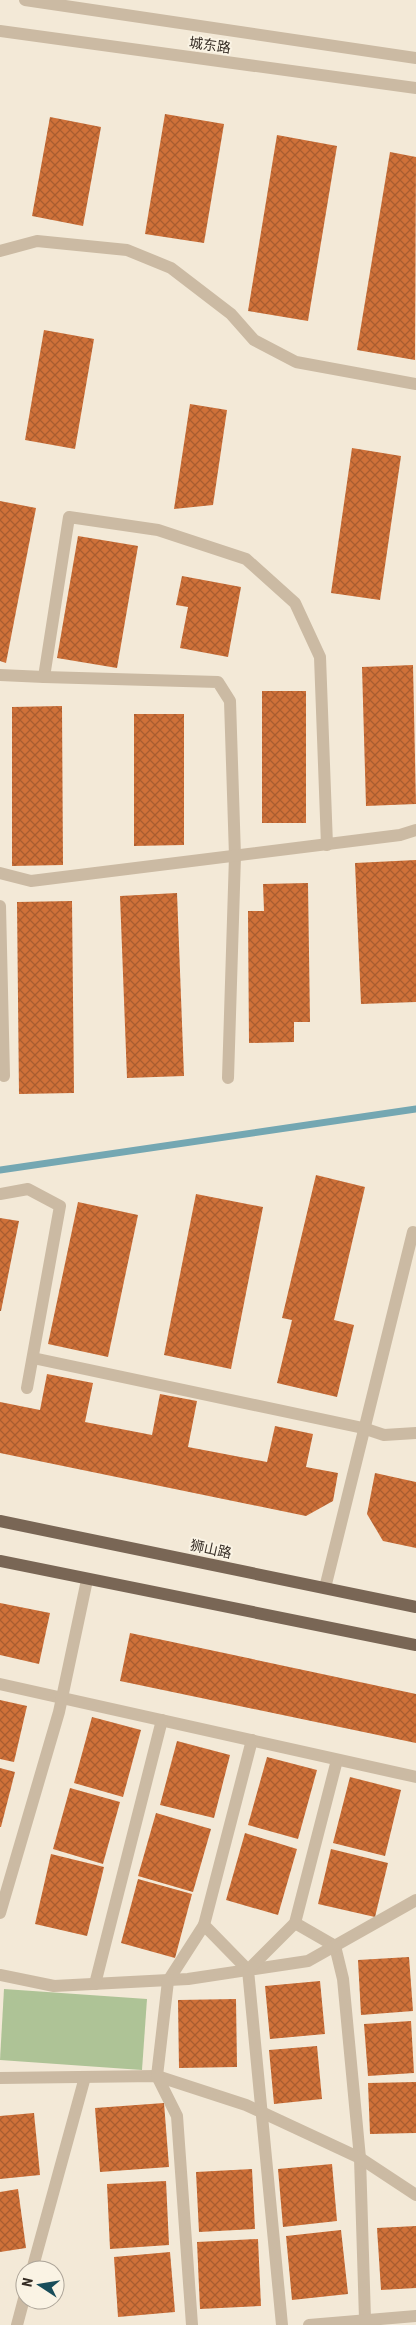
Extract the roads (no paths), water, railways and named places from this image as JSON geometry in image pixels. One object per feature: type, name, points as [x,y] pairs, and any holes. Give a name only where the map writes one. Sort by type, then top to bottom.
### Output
[{"type":"main road","name":"狮山路","points":[[0,1521],[416,1607]]},
{"type":"main road","points":[[0,1561],[416,1645]]},
{"type":"street","name":"城东路","points":[[26,0],[416,58]]},
{"type":"street","name":"城东路","points":[[0,31],[416,88]]},
{"type":"street","points":[[0,251],[37,241],[127,250],[171,268],[231,314],[254,340],[296,362],[416,384]]},
{"type":"street","points":[[44,676],[70,517],[158,530],[246,559],[295,603],[320,657],[327,845]]},
{"type":"street","points":[[0,675],[218,682],[230,701],[235,856],[228,1078]]},
{"type":"street","points":[[0,874],[31,882],[327,845],[400,835],[416,830]]},
{"type":"street","points":[[0,906],[4,1076]]},
{"type":"street","points":[[0,1194],[28,1189],[60,1206],[26,1388]]},
{"type":"street","points":[[325,1588],[363,1428],[413,1232]]},
{"type":"street","points":[[33,1358],[363,1428],[384,1435],[416,1433]]},
{"type":"street","points":[[0,1913],[62,1698],[87,1580]]},
{"type":"street","points":[[0,1684],[416,1778]]},
{"type":"street","points":[[95,1984],[162,1720]]},
{"type":"street","points":[[192,2325],[177,2116],[157,2076],[168,1981],[204,1925],[252,1740]]},
{"type":"street","points":[[248,1970],[295,1923],[337,1760]]},
{"type":"street","points":[[0,1975],[54,1986],[168,1981],[308,1961],[416,1900]]},
{"type":"street","points":[[295,1923],[335,1946],[343,1979],[360,2158],[365,2320]]},
{"type":"street","points":[[204,1925],[248,1970],[282,2325]]},
{"type":"street","points":[[0,2078],[157,2076],[246,2105],[360,2158],[416,2195]]},
{"type":"street","points":[[35,2260],[85,2077]]},
{"type":"street","points":[[17,2325],[21,2310]]},
{"type":"street","points":[[308,2325],[416,2316]]},
{"type":"waterway","points":[[0,1170],[416,1109]]}]
